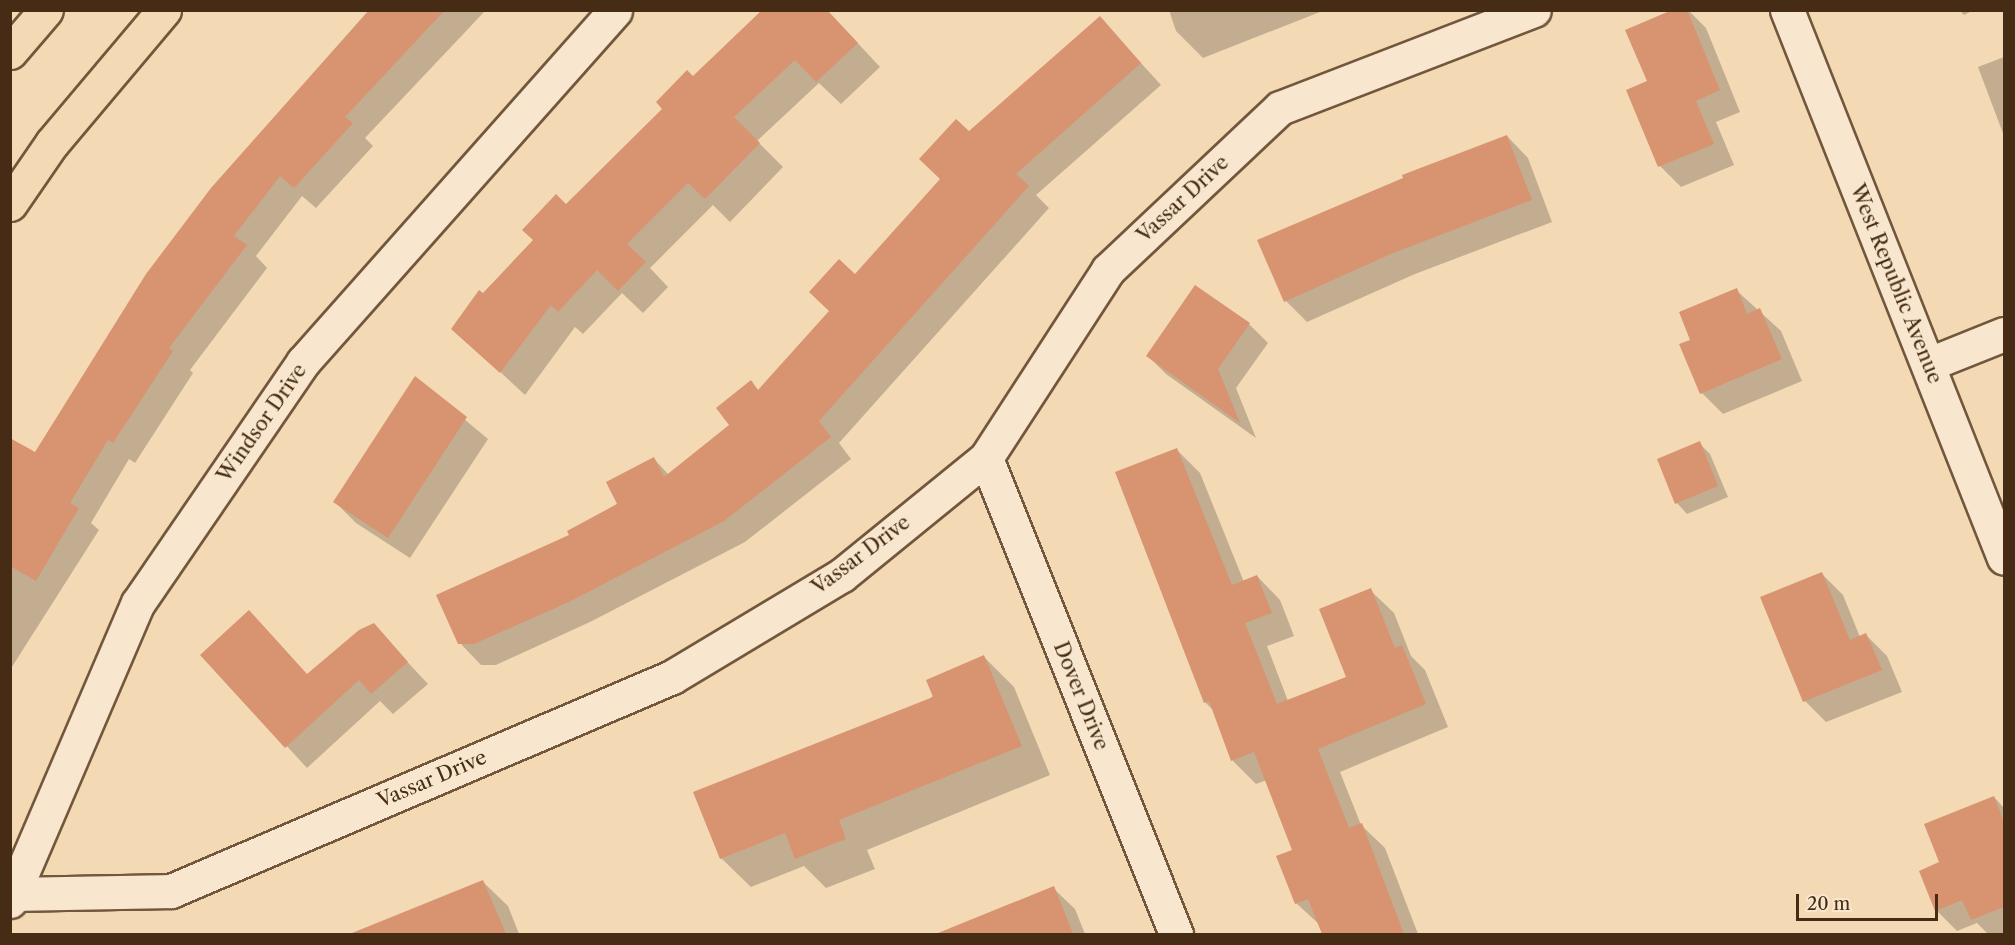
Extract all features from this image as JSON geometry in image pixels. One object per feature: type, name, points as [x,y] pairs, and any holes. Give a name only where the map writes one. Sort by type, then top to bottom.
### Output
[{"type":"main road","points":[[10,52],[46,10]]},
{"type":"main road","points":[[10,204],[52,143],[164,10]]},
{"type":"street","name":"Windsor Drive","points":[[12,897],[138,603],[303,362],[615,10]]},
{"type":"street","name":"Vassar Drive","points":[[12,897],[171,891],[672,677],[842,575],[986,458],[1108,270],[1280,108],[1534,10]]},
{"type":"street","name":"West Republic Avenue","points":[[1787,10],[2004,558]]},
{"type":"street","points":[[1929,364],[2004,334]]},
{"type":"street","name":"Dover Drive","points":[[986,458],[1176,934]]},
{"type":"building","points":[[369,10],[445,10],[345,117],[353,123],[294,188],[280,176],[234,236],[247,245],[169,348],[173,351],[113,443],[108,440],[70,503],[79,508],[36,581],[10,566],[10,438],[35,452],[146,274],[211,188]]},
{"type":"building","points":[[762,10],[827,10],[858,43],[816,82],[795,60],[734,117],[760,143],[705,199],[688,183],[627,244],[646,262],[618,291],[597,270],[558,312],[551,305],[500,373],[451,329],[479,290],[483,293],[533,240],[522,230],[556,194],[566,204],[662,109],[656,102],[687,70],[693,76]]},
{"type":"building","points":[[1672,10],[1687,10],[1720,90],[1696,101],[1714,144],[1658,167],[1626,90],[1647,81],[1625,30]]},
{"type":"building","points":[[1100,16],[1141,63],[1016,174],[1029,186],[819,421],[831,437],[724,521],[569,602],[474,644],[458,644],[436,595],[569,535],[567,531],[617,504],[606,482],[654,457],[664,477],[729,425],[716,408],[751,380],[758,390],[829,311],[809,292],[839,259],[855,274],[940,179],[919,159],[956,119],[969,131]]},
{"type":"building","points":[[1507,135],[1532,200],[1393,253],[1284,302],[1257,240],[1403,178],[1402,175]]},
{"type":"building","points":[[1195,285],[1250,323],[1218,369],[1240,423],[1146,356]]},
{"type":"building","points":[[1737,288],[1747,314],[1760,308],[1782,359],[1700,394],[1679,344],[1690,340],[1679,312]]},
{"type":"building","points":[[415,376],[467,417],[388,538],[333,502]]},
{"type":"building","points":[[1700,441],[1718,486],[1675,504],[1657,459]]},
{"type":"building","points":[[1177,448],[1232,585],[1257,575],[1272,613],[1245,623],[1277,704],[1346,677],[1319,609],[1371,588],[1395,648],[1402,645],[1426,704],[1318,749],[1349,828],[1362,823],[1404,934],[1322,934],[1308,899],[1295,904],[1276,856],[1292,850],[1254,752],[1231,761],[1209,701],[1204,703],[1115,472]]},
{"type":"building","points":[[1822,572],[1850,640],[1866,633],[1882,670],[1803,702],[1760,597]]},
{"type":"building","points":[[249,610],[307,674],[359,630],[374,623],[408,662],[371,694],[359,680],[285,748],[200,655]]},
{"type":"building","points":[[984,655],[1022,746],[839,820],[846,839],[795,859],[785,833],[720,859],[693,792],[933,697],[926,680]]},
{"type":"building","points":[[1994,796],[2004,822],[2004,907],[1971,920],[1962,900],[1935,911],[1919,871],[1939,862],[1924,824]]},
{"type":"building","points":[[483,880],[506,934],[352,933]]},
{"type":"building","points":[[1054,886],[1073,934],[938,933]]}]
